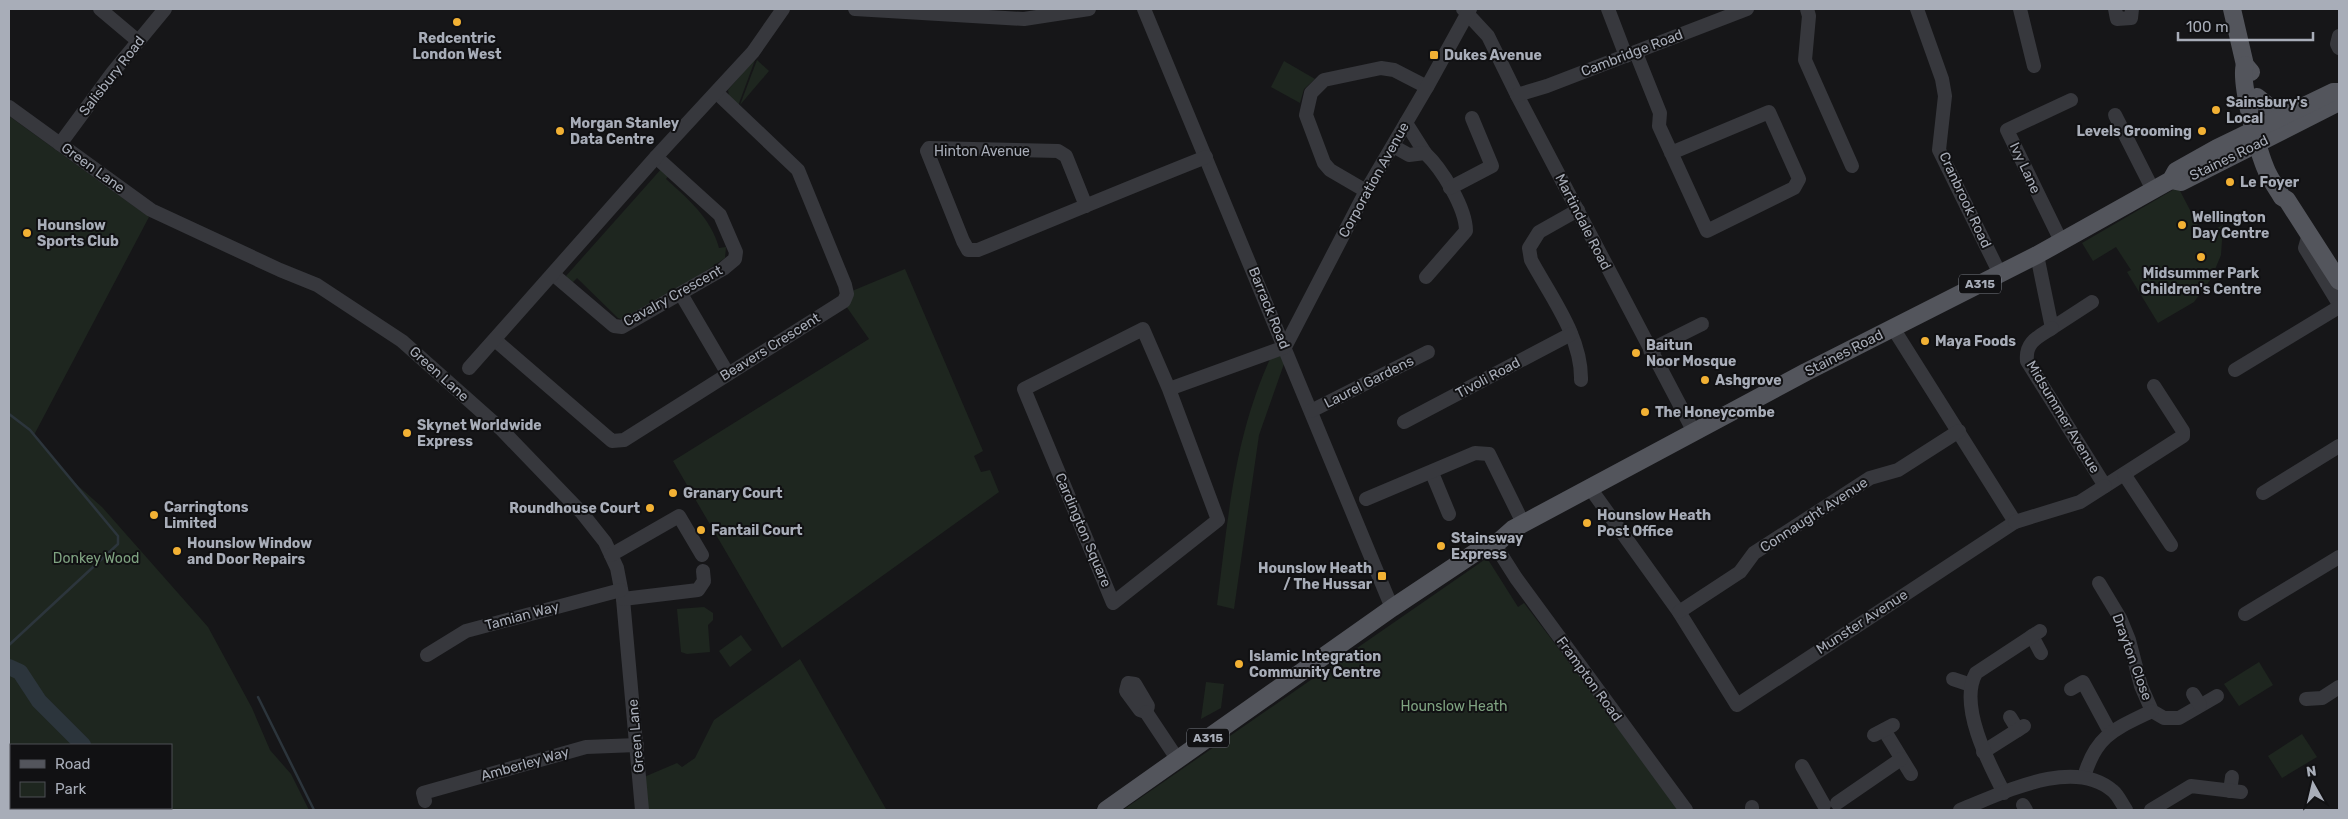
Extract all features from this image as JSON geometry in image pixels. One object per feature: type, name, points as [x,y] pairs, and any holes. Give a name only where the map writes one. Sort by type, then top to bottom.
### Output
[{"type":"main road","points":[[2232,9],[2245,65],[2243,71],[2261,134],[2287,195],[2287,200]]},
{"type":"main road","points":[[2245,65],[2250,69],[2257,97],[2265,166],[2282,197],[2287,200],[2339,281]]},
{"type":"main road","name":"Staines Road","points":[[2172,177],[2181,182],[2231,158],[2284,114],[2333,92],[2339,92]]},
{"type":"main road","points":[[2257,97],[2273,110],[2284,114]]},
{"type":"main road","points":[[2261,134],[2339,97]]},
{"type":"main road","name":"Staines Road","points":[[1392,608],[1476,552],[1495,545],[1507,533],[1523,523],[1800,375],[2037,255],[2153,190],[2184,166],[2339,102]]},
{"type":"main road","points":[[2231,158],[2252,166],[2273,183]]},
{"type":"main road","name":"A315","points":[[1106,810],[1392,608]]},
{"type":"street","points":[[100,9],[138,41]]},
{"type":"street","name":"Salisbury Road","points":[[60,144],[138,41],[165,9]]},
{"type":"street","points":[[469,368],[554,275],[656,157],[753,52],[783,9]]},
{"type":"street","points":[[855,9],[1024,19],[1090,9]]},
{"type":"street","name":"Barrack Road","points":[[1144,9],[1392,608]]},
{"type":"street","points":[[1608,9],[1660,113],[1659,126],[1671,153],[1707,231],[1794,188],[1799,179],[1769,112],[1671,153]]},
{"type":"street","name":"Cambridge Road","points":[[1517,95],[1631,54],[1747,9]]},
{"type":"street","points":[[1807,9],[1809,16],[1805,60],[1852,166]]},
{"type":"street","name":"Cranbrook Road","points":[[1917,9],[1942,79],[1945,96],[1939,150],[2000,274]]},
{"type":"street","points":[[2020,9],[2034,66]]},
{"type":"street","points":[[2115,9],[2117,19],[2121,20],[2131,18],[2132,9]]},
{"type":"street","name":"Corporation Avenue","points":[[1285,347],[1366,192],[1427,88],[1467,11]]},
{"type":"street","name":"Martindale Road","points":[[1467,11],[1488,36],[1517,95],[1694,432]]},
{"type":"street","points":[[2339,36],[2337,44],[2339,48]]},
{"type":"street","points":[[1366,192],[1330,170],[1324,162],[1306,115],[1311,93],[1324,80],[1381,68],[1394,70],[1427,88]]},
{"type":"street","name":"Beavers Crescent","points":[[495,340],[612,441],[624,440],[844,301],[847,294],[798,170],[717,93]]},
{"type":"street","name":"Ivy Lane","points":[[2061,242],[2007,130],[2071,100]]},
{"type":"street","name":"Green Lane","points":[[9,107],[151,210],[317,285],[402,341],[507,436],[582,513],[605,542],[617,568],[622,594],[642,810]]},
{"type":"street","points":[[2115,115],[2153,190]]},
{"type":"street","points":[[1450,188],[1492,166],[1472,118]]},
{"type":"street","points":[[1406,123],[1425,153],[1437,164],[1466,219],[1466,232],[1426,277]]},
{"type":"street","points":[[1392,146],[1408,155],[1425,153]]},
{"type":"street","name":"Hinton Avenue","points":[[1086,206],[1066,156],[1058,151],[929,148],[927,151],[968,250],[978,250],[1086,206],[1206,157]]},
{"type":"street","name":"Cavalry Crescent","points":[[554,275],[614,326],[622,326],[681,294],[735,259],[736,252],[724,222],[716,210],[656,157]]},
{"type":"street","points":[[1578,210],[1539,232],[1529,248],[1531,260],[1571,334],[1581,362],[1581,380]]},
{"type":"street","points":[[2235,370],[2339,305],[2305,248],[2309,234]]},
{"type":"street","points":[[2037,255],[2052,328]]},
{"type":"street","points":[[681,294],[728,374]]},
{"type":"street","name":"Midsummer Avenue","points":[[2092,302],[2031,341],[2026,351],[2027,361],[2105,486]]},
{"type":"street","points":[[1650,350],[1702,324]]},
{"type":"street","points":[[1893,328],[2015,522]]},
{"type":"street","name":"Cardington Square","points":[[1143,329],[1169,389],[1218,520],[1113,603],[1024,389],[1143,329]]},
{"type":"street","name":"Tivoli Road","points":[[1404,422],[1571,334]]},
{"type":"street","points":[[1169,389],[1285,347]]},
{"type":"street","name":"Laurel Gardens","points":[[1311,411],[1428,352]]},
{"type":"street","name":"Midsummer Avenue","points":[[2015,522],[2080,502],[2183,436],[2183,431],[2154,386]]},
{"type":"street","name":"Connaught Avenue","points":[[1679,612],[1740,572],[1754,553],[1762,547],[1870,478],[1898,470],[1959,431]]},
{"type":"street","points":[[2263,493],[2339,446]]},
{"type":"street","points":[[1366,499],[1476,453],[1488,454],[1523,523]]},
{"type":"street","points":[[1432,472],[1449,514]]},
{"type":"street","points":[[2124,474],[2171,545]]},
{"type":"street","name":"Munster Avenue","points":[[1590,488],[1679,612],[1736,710],[2015,522]]},
{"type":"street","points":[[611,555],[679,516],[702,554]]},
{"type":"street","name":"Frampton Road","points":[[1495,545],[1532,601],[1686,810]]},
{"type":"street","points":[[2245,614],[2339,557]]},
{"type":"street","name":"Tamian Way","points":[[427,655],[466,631],[622,594],[698,590],[704,582],[703,571]]},
{"type":"street","name":"Drayton Close","points":[[2099,584],[2117,613],[2128,640],[2141,686],[2152,711],[2164,718],[2179,718],[2196,700],[2216,696]]},
{"type":"street","points":[[2004,793],[1983,752],[1972,708],[1971,684],[1976,673],[2036,633],[2041,653]]},
{"type":"street","points":[[1953,679],[1971,684]]},
{"type":"street","points":[[2081,683],[2110,732]]},
{"type":"street","points":[[2306,699],[2322,698],[2339,687]]},
{"type":"street","points":[[2084,777],[2090,756],[2110,732],[2152,711]]},
{"type":"street","points":[[1146,712],[1178,760]]},
{"type":"street","points":[[1983,752],[2021,728],[2010,717]]},
{"type":"street","points":[[1883,730],[1911,774]]},
{"type":"street","name":"Amberley Way","points":[[425,802],[423,793],[586,747],[637,744]]},
{"type":"street","points":[[1802,766],[1829,807],[1901,759]]},
{"type":"street","points":[[1960,810],[2004,793],[2056,777],[2084,777],[2113,791],[2126,810]]},
{"type":"street","points":[[2150,810],[2169,805],[2191,786],[2235,787]]},
{"type":"green space","points":[[755,58],[738,106],[729,96],[728,90]]},
{"type":"green space","points":[[757,60],[769,71],[740,105]]},
{"type":"green space","points":[[1284,61],[1315,79],[1304,89],[1300,103],[1271,87]]},
{"type":"green space","name":"Donkey Wood","points":[[9,116],[149,217],[34,435],[76,484],[102,507],[208,627],[252,708],[270,750],[291,774],[309,810],[9,810]]},
{"type":"green space","points":[[663,167],[671,173],[666,179],[705,218],[719,248],[726,247],[725,258],[679,289],[624,320],[618,318],[577,278],[571,284],[566,276]]},
{"type":"green space","points":[[2178,187],[2203,235],[2223,225],[2221,255],[2211,279],[2194,302],[2158,323],[2127,272],[2131,270],[2116,247],[2093,261],[2082,243]]},
{"type":"green space","points":[[905,269],[983,451],[974,456],[981,472],[990,470],[999,492],[782,648],[673,461],[869,339],[846,306],[852,291]]},
{"type":"green space","points":[[1276,346],[1285,361],[1259,435],[1234,609],[1217,605],[1235,473],[1251,410]]},
{"type":"green space","name":"Hounslow Heath","points":[[1487,558],[1518,607],[1524,603],[1681,810],[1123,810]]},
{"type":"green space","points":[[704,607],[713,613],[713,620],[708,625],[710,652],[687,654],[681,652],[677,609]]},
{"type":"green space","points":[[741,635],[752,650],[730,667],[719,651]]},
{"type":"green space","points":[[800,659],[886,809],[646,810],[644,777],[677,763],[682,767],[695,758],[714,720]]},
{"type":"green space","points":[[2259,662],[2273,685],[2239,706],[2224,684]]},
{"type":"green space","points":[[1206,682],[1224,684],[1221,708],[1201,719]]},
{"type":"green space","points":[[2302,734],[2317,757],[2282,778],[2268,756]]},
{"type":"waterway","points":[[9,414],[30,430],[118,536],[118,544],[9,645]]},
{"type":"waterway","points":[[9,667],[20,672],[39,701],[82,744]]},
{"type":"waterway","points":[[258,697],[314,810]]},
{"type":"place","name":"Redcentric London West","points":[[457,22]]},
{"type":"place","name":"Dukes Avenue","points":[[1434,55]]},
{"type":"place","name":"Sainsbury's Local","points":[[2216,110]]},
{"type":"place","name":"Morgan Stanley Data Centre","points":[[560,131]]},
{"type":"place","name":"Levels Grooming","points":[[2202,131]]},
{"type":"place","name":"Le Foyer","points":[[2230,182]]},
{"type":"place","name":"Wellington Day Centre","points":[[2182,225]]},
{"type":"place","name":"Hounslow Sports Club","points":[[27,233]]},
{"type":"place","name":"Midsummer Park Children's Centre","points":[[2201,257]]},
{"type":"place","name":"Maya Foods","points":[[1925,341]]},
{"type":"place","name":"Baitun Noor Mosque","points":[[1636,353]]},
{"type":"place","name":"Ashgrove","points":[[1705,380]]},
{"type":"place","name":"The Honeycombe","points":[[1645,412]]},
{"type":"place","name":"Skynet Worldwide Express","points":[[407,433]]},
{"type":"place","name":"Granary Court","points":[[673,493]]},
{"type":"place","name":"Roundhouse Court","points":[[650,508]]},
{"type":"place","name":"Carringtons Limited","points":[[154,515]]},
{"type":"place","name":"Hounslow Heath Post Office","points":[[1587,523]]},
{"type":"place","name":"Fantail Court","points":[[701,530]]},
{"type":"place","name":"Stainsway Express","points":[[1441,546]]},
{"type":"place","name":"Hounslow Window and Door Repairs","points":[[177,551]]},
{"type":"place","name":"Hounslow Heath / The Hussar","points":[[1382,576]]},
{"type":"place","name":"Islamic Integration Community Centre","points":[[1239,664]]}]
